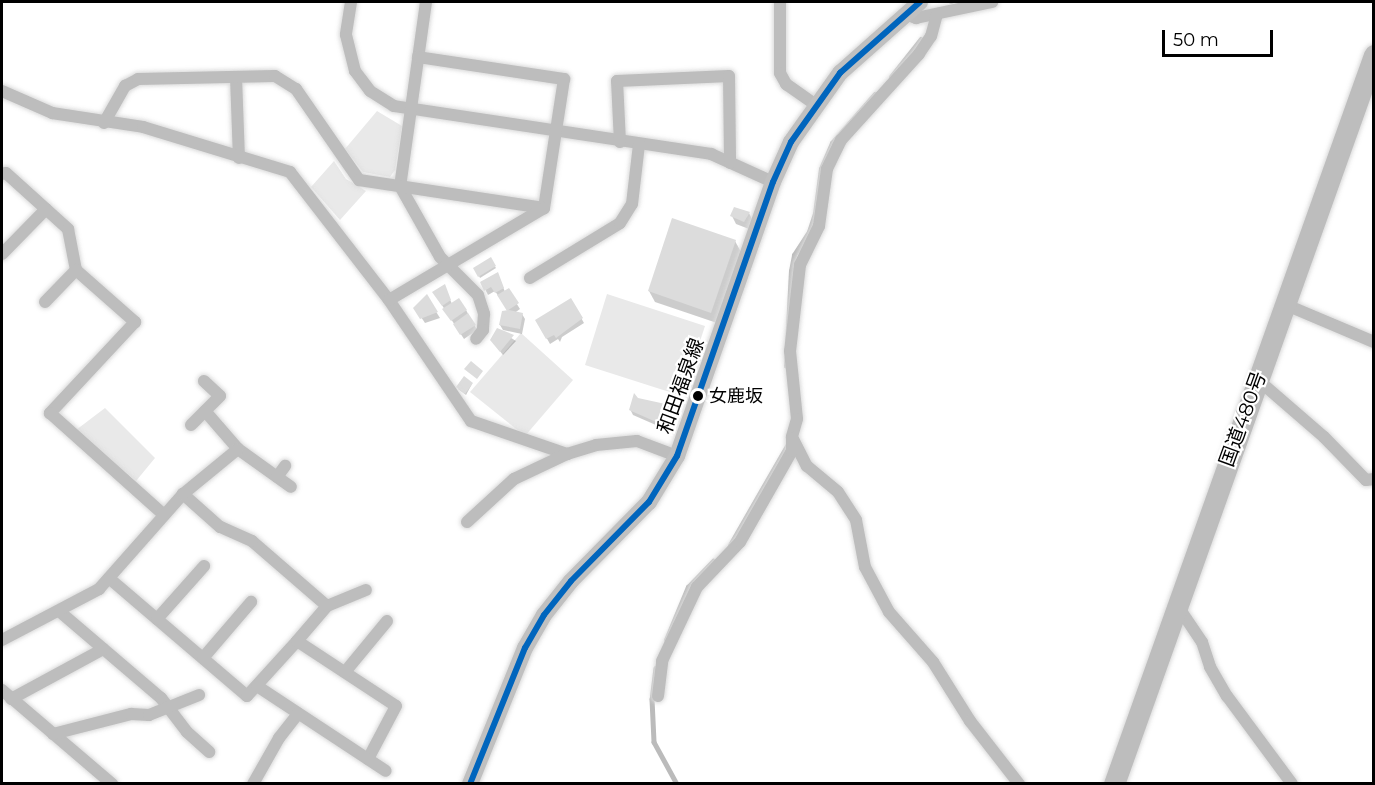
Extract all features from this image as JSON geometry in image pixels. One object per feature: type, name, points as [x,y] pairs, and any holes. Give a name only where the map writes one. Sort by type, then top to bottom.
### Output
[{"type":"highway","name":"国道480号","points":[[1114,783],[1284,304],[1368,94],[1374,56]]},
{"type":"main road","name":"和田福泉線","points":[[470,783],[525,648],[544,615],[571,581],[649,502],[677,456],[773,183],[791,142],[815,104],[868,45],[920,2]]},
{"type":"street","points":[[351,2],[346,35],[355,71],[381,99],[408,109],[711,154],[773,183]]},
{"type":"street","points":[[426,2],[408,109],[400,186],[449,266],[482,304],[483,330],[476,339]]},
{"type":"street","points":[[780,2],[780,73],[786,84],[815,104]]},
{"type":"street","points":[[906,14],[916,18],[992,2]]},
{"type":"street","points":[[658,696],[662,661],[697,587],[740,542],[792,451],[792,437],[797,419],[790,351],[800,266],[819,226],[827,169],[841,140],[920,54],[931,36],[937,14]]},
{"type":"street","points":[[389,300],[544,208],[564,79],[418,57]]},
{"type":"street","points":[[104,123],[125,86],[138,80],[275,76],[287,81],[358,180],[544,208]]},
{"type":"street","points":[[620,141],[617,81],[729,76],[730,163]]},
{"type":"street","points":[[236,77],[239,158]]},
{"type":"street","points":[[2,91],[52,113],[104,123],[143,127],[290,172],[389,300],[464,416],[493,432],[567,454]]},
{"type":"street","points":[[530,278],[620,223],[632,204],[639,144]]},
{"type":"street","points":[[2,174],[68,229],[76,270],[135,322],[50,413],[164,515]]},
{"type":"street","points":[[2,254],[46,209]]},
{"type":"street","points":[[45,302],[76,270]]},
{"type":"street","points":[[1284,304],[1374,342]]},
{"type":"street","points":[[1257,380],[1324,437],[1366,480],[1374,478]]},
{"type":"street","points":[[191,425],[220,396],[204,381]]},
{"type":"street","points":[[205,411],[238,449],[291,487]]},
{"type":"street","points":[[792,437],[807,466],[838,492],[856,520],[865,567],[889,612],[933,662],[970,721],[1019,783]]},
{"type":"street","points":[[467,522],[514,479],[567,454],[619,441],[637,441],[677,456]]},
{"type":"street","points":[[2,640],[99,589],[183,494],[238,449]]},
{"type":"street","points":[[277,477],[285,466]]},
{"type":"street","points":[[183,494],[220,527],[252,541],[327,606]]},
{"type":"street","points":[[157,619],[204,566]]},
{"type":"street","points":[[110,579],[247,696],[327,606],[366,590]]},
{"type":"street","points":[[203,658],[251,602]]},
{"type":"street","points":[[1177,605],[1202,642],[1210,667],[1227,696],[1292,783]]},
{"type":"street","points":[[59,610],[171,707],[187,732],[209,752]]},
{"type":"street","points":[[345,672],[387,621]]},
{"type":"street","points":[[297,641],[396,706],[368,759]]},
{"type":"street","points":[[11,699],[102,649]]},
{"type":"street","points":[[257,686],[386,771]]},
{"type":"street","points":[[2,690],[112,783]]},
{"type":"street","points":[[53,734],[171,707],[199,695]]},
{"type":"street","points":[[253,783],[279,738],[298,714]]},
{"type":"shaded area","points":[[377,111],[402,126],[395,170],[390,177],[363,172],[345,149]]},
{"type":"shaded area","points":[[334,161],[346,179],[366,191],[340,220],[311,187]]},
{"type":"shaded area","points":[[607,294],[705,326],[682,396],[585,365]]},
{"type":"shaded area","points":[[521,333],[573,380],[525,436],[470,392]]},
{"type":"shaded area","points":[[105,408],[155,458],[136,481],[76,430]]},
{"type":"building","points":[[734,207],[750,212],[744,222],[730,216]]},
{"type":"building","points":[[672,218],[736,240],[711,313],[648,291]]},
{"type":"building","points":[[491,257],[496,266],[478,277],[473,268]]},
{"type":"building","points":[[498,272],[504,288],[495,293],[491,287],[484,291],[480,282]]},
{"type":"building","points":[[445,284],[451,300],[442,306],[432,292]]},
{"type":"building","points":[[509,288],[519,303],[507,311],[497,295]]},
{"type":"building","points":[[427,294],[438,312],[420,319],[413,308]]},
{"type":"building","points":[[459,298],[467,310],[451,321],[442,309]]},
{"type":"building","points":[[571,298],[583,318],[556,338],[554,335],[546,339],[535,320]]},
{"type":"building","points":[[502,311],[523,313],[520,329],[499,325]]},
{"type":"building","points":[[468,313],[476,325],[460,335],[453,324]]},
{"type":"building","points":[[497,328],[514,335],[500,352],[490,340]]},
{"type":"building","points":[[471,361],[483,371],[477,379],[464,369]]},
{"type":"building","points":[[464,376],[473,383],[465,394],[456,387]]},
{"type":"building","points":[[634,393],[638,398],[670,405],[663,425],[629,410]]},
{"type":"waterway","points":[[891,77],[921,39]]},
{"type":"waterway","points":[[786,366],[791,271],[794,255],[809,232],[815,214],[821,169],[832,143],[875,94]]},
{"type":"waterway","points":[[730,545],[788,444]]},
{"type":"waterway","points":[[666,640],[688,587],[713,561]]},
{"type":"waterway","points":[[656,668],[652,699],[654,742],[677,784]]},
{"type":"transit line","points":[[470,784],[525,648],[544,615],[571,581],[649,502],[677,456],[773,182],[791,142],[840,73],[920,2]]},
{"type":"place","name":"女鹿坂","points":[[698,396]]}]
